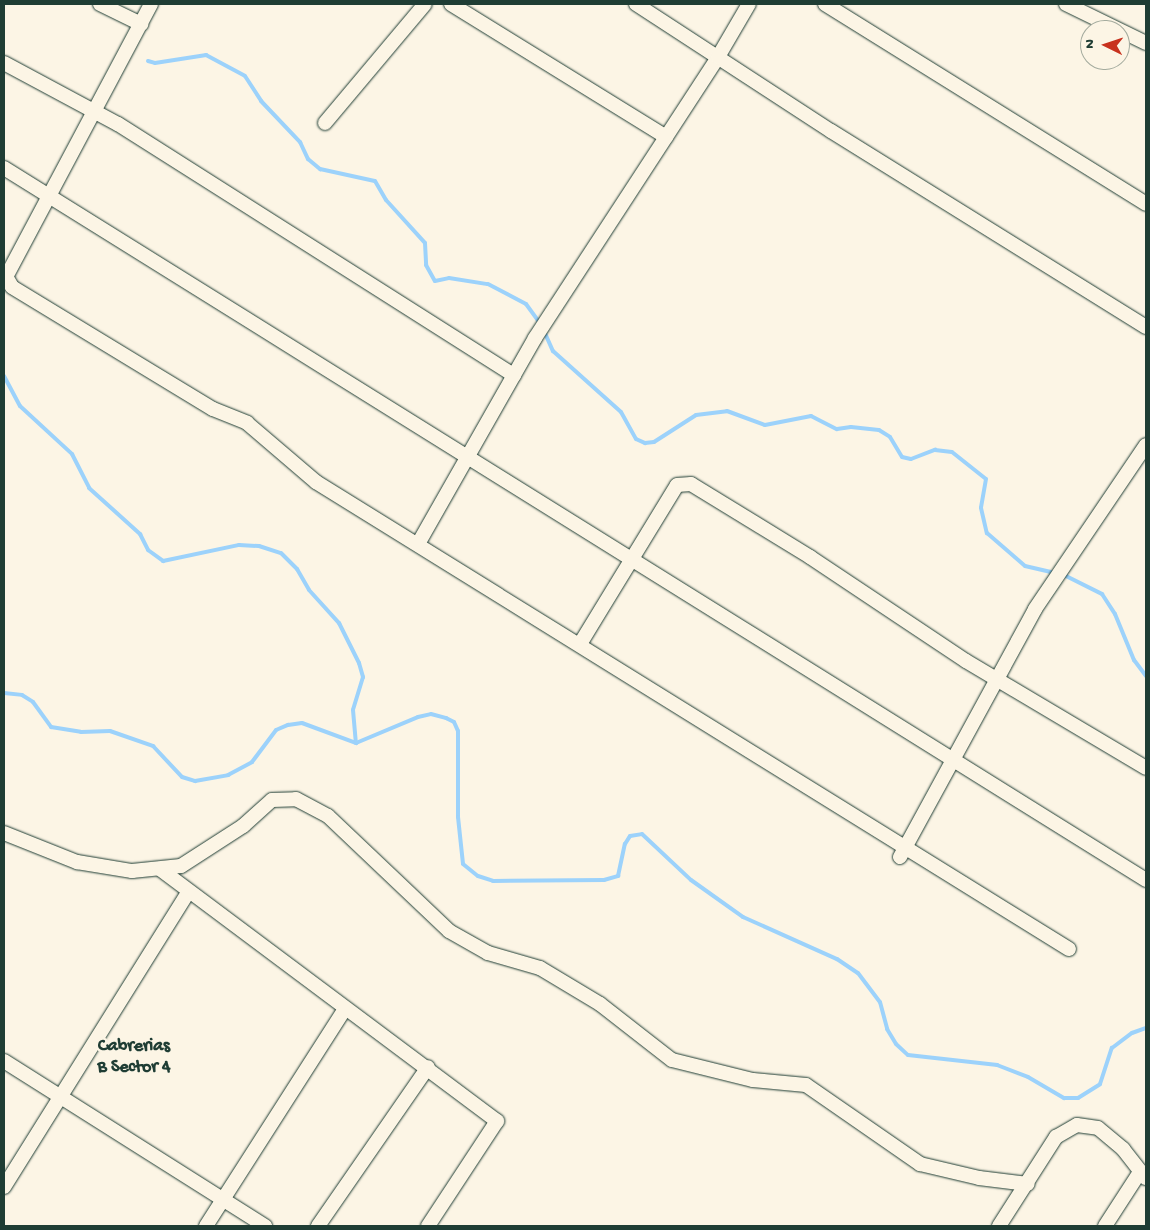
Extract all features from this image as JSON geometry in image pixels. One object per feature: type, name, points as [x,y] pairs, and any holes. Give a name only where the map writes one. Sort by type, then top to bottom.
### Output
[{"type":"street","points":[[100,4],[141,24]]},
{"type":"street","points":[[151,4],[6,274],[12,287],[213,409],[247,424],[316,482],[580,644],[903,852],[1069,949]]},
{"type":"street","points":[[324,123],[425,4]]},
{"type":"street","points":[[451,4],[666,137]]},
{"type":"street","points":[[636,4],[1146,327]]},
{"type":"street","points":[[418,544],[514,375],[718,57],[748,4]]},
{"type":"street","points":[[825,4],[1146,204]]},
{"type":"street","points":[[1066,4],[1146,43]]},
{"type":"street","points":[[4,62],[94,111],[514,375]]},
{"type":"street","points":[[4,168],[31,182],[48,196],[287,342],[631,561],[1146,880]]},
{"type":"street","points":[[903,852],[1035,610],[1146,445]]},
{"type":"street","points":[[580,644],[677,485],[691,484],[997,679],[1146,768]]},
{"type":"street","points":[[4,833],[77,862],[132,871],[181,866],[243,826],[272,800],[296,799],[328,816],[449,931],[488,953],[540,968],[600,1004],[672,1060],[753,1080],[806,1085],[920,1164],[978,1178],[1028,1184]]},
{"type":"street","points":[[160,868],[188,892],[428,1067],[496,1121],[428,1226]]},
{"type":"street","points":[[4,1187],[188,892]]},
{"type":"street","points":[[206,1226],[345,1008]]},
{"type":"street","points":[[4,1061],[61,1095],[265,1226]]},
{"type":"street","points":[[318,1226],[428,1067]]},
{"type":"street","points":[[999,1226],[1028,1184],[1056,1137],[1076,1125],[1098,1128],[1123,1149],[1143,1175],[1105,1226]]},
{"type":"waterway","points":[[148,61],[155,63],[206,55],[245,76],[261,101],[300,142],[308,159],[320,169],[375,181],[386,200],[425,243],[426,265],[435,281],[449,278],[488,284],[526,304],[540,323]]},
{"type":"waterway","points":[[544,331],[553,351],[621,412],[636,439],[645,443],[654,442],[696,415],[727,411],[765,425],[811,416],[837,429],[851,427],[879,430],[890,437],[902,457],[911,459],[935,450],[952,452],[986,479],[981,508],[987,533],[1025,566],[1055,573]]},
{"type":"waterway","points":[[4,376],[20,406],[72,454],[89,488],[140,534],[148,550],[163,561],[239,545],[259,546],[281,553],[297,569],[309,590],[339,623],[359,663],[363,677],[353,710],[356,743]]},
{"type":"waterway","points":[[1062,574],[1102,594],[1115,614],[1134,660],[1146,676]]},
{"type":"waterway","points":[[4,693],[22,695],[33,702],[51,727],[81,732],[110,731],[153,746],[182,777],[195,781],[228,775],[252,762],[276,730],[288,725],[302,723],[356,743],[418,717],[431,714],[446,718],[454,722],[458,731],[458,817],[463,864],[478,876],[493,881],[604,880],[618,876],[625,844],[630,836],[642,834],[691,880],[743,917],[837,959],[858,973],[880,1002],[887,1029],[896,1044],[908,1055],[997,1065],[1028,1077],[1064,1098],[1078,1098],[1100,1084],[1112,1048],[1132,1033],[1146,1028]]},
{"type":"district","name":"Cabrerias B Sector 4","points":[[134,1058]]}]
